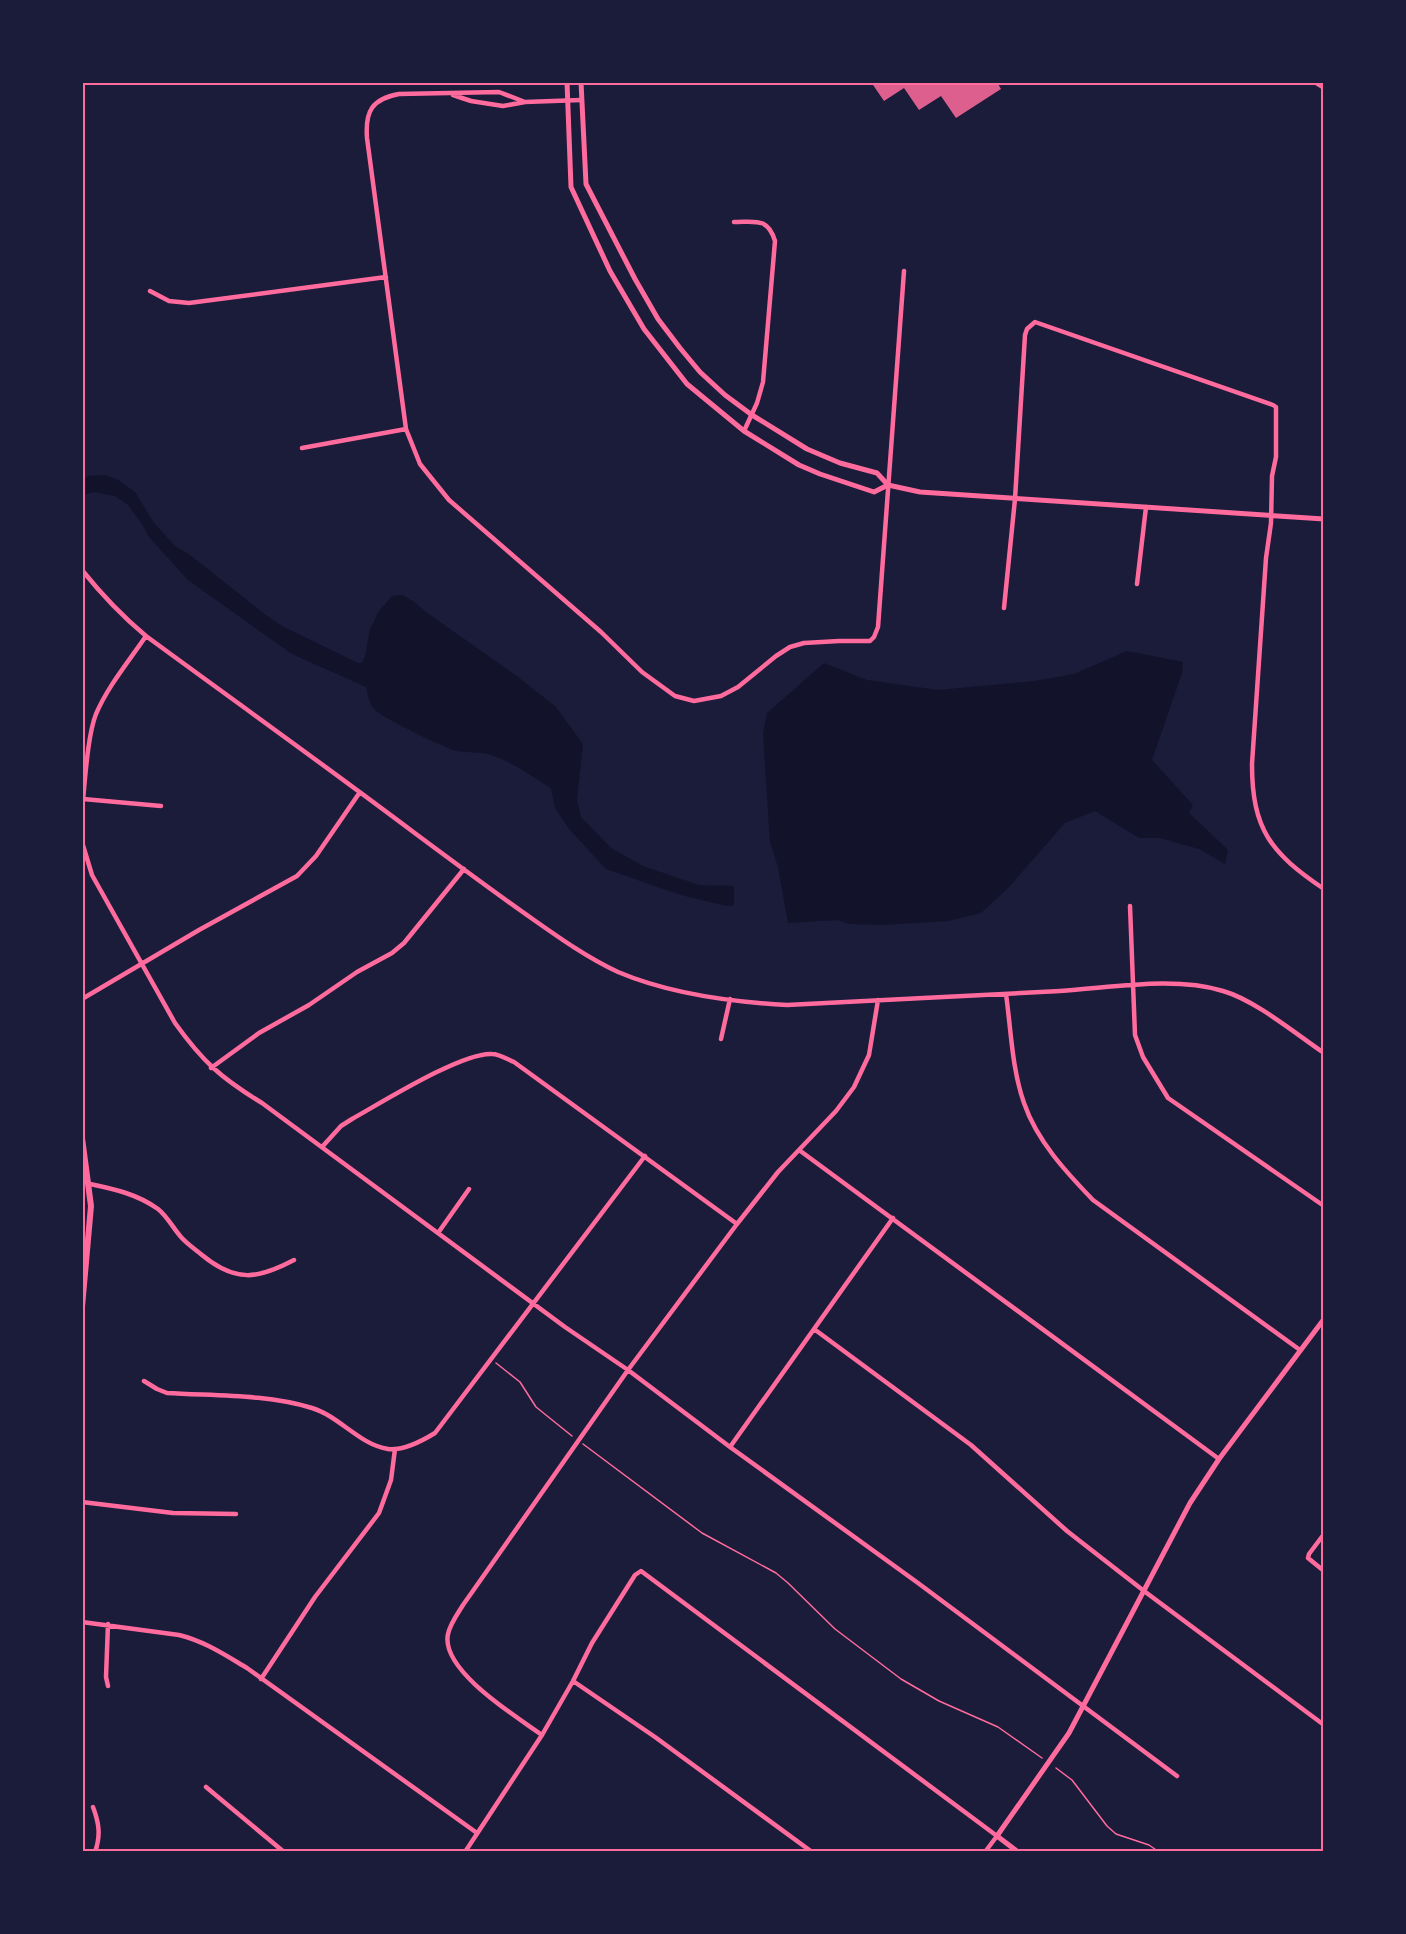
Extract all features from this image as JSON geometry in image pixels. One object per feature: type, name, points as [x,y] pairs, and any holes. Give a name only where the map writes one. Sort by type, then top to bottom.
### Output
[{"type":"main road","points":[[1316,82],[1323,87]]},
{"type":"main road","points":[[82,1138],[90,1184],[91,1206],[82,1307]]},
{"type":"street","points":[[567,82],[571,187],[610,272],[644,329],[687,384],[744,431],[799,465],[874,492],[888,485]]},
{"type":"street","points":[[581,82],[586,184],[616,245],[658,319],[700,372],[752,415],[807,449],[877,473],[888,485],[920,492],[1323,519]]},
{"type":"street","points":[[525,102],[499,92],[399,94],[385,97],[371,109],[367,138],[406,429],[420,464],[449,500],[601,632],[642,672],[675,696],[694,701],[712,699],[738,687],[790,647],[804,643],[870,641],[874,637],[878,627],[904,271]]},
{"type":"street","points":[[450,94],[471,101],[503,106],[525,102],[581,100]]},
{"type":"street","points":[[734,222],[758,222],[767,225],[772,230],[775,241],[763,382],[758,403],[744,431]]},
{"type":"street","points":[[150,291],[170,301],[189,303],[386,277]]},
{"type":"street","points":[[1004,608],[1015,499],[1025,335],[1027,329],[1035,322],[1273,405],[1275,407],[1276,457],[1272,476],[1271,515],[1251,764],[1252,785],[1257,815],[1267,838],[1280,855],[1298,872],[1323,890]]},
{"type":"street","points":[[302,448],[406,429]]},
{"type":"street","points":[[1137,584],[1146,507]]},
{"type":"street","points":[[82,570],[123,617],[146,636],[569,945],[596,961],[640,980],[687,992],[787,1005],[1175,984],[1222,990],[1236,996],[1274,1018],[1323,1053]]},
{"type":"street","points":[[82,810],[92,729],[96,716],[107,694],[146,636]]},
{"type":"street","points":[[82,999],[297,876],[316,856],[360,792]]},
{"type":"street","points":[[83,800],[161,806]]},
{"type":"street","points":[[82,842],[92,875],[141,964],[175,1023],[191,1046],[211,1068],[231,1084],[262,1103],[533,1304],[628,1370],[1177,1776]]},
{"type":"street","points":[[211,1068],[259,1033],[309,1005],[404,943],[464,869]]},
{"type":"street","points":[[1130,906],[1135,1035],[1143,1057],[1168,1098],[1323,1206]]},
{"type":"street","points":[[1006,994],[1017,1073],[1024,1104],[1053,1156],[1093,1200],[1300,1350]]},
{"type":"street","points":[[722,1040],[730,999]]},
{"type":"street","points":[[542,1735],[473,1684],[453,1658],[448,1644],[448,1634],[463,1605],[628,1370],[778,1172],[837,1111],[854,1087],[870,1055],[878,1000]]},
{"type":"street","points":[[322,1147],[341,1126],[449,1066],[477,1055],[493,1054],[514,1062],[737,1224]]},
{"type":"street","points":[[799,1150],[1219,1459]]},
{"type":"street","points":[[144,1381],[167,1393],[280,1400],[314,1408],[383,1448],[405,1448],[435,1433],[645,1156]]},
{"type":"street","points":[[90,1184],[120,1191],[148,1202],[161,1211],[183,1239],[205,1258],[230,1273],[248,1276],[264,1274],[273,1272],[294,1260]]},
{"type":"street","points":[[438,1233],[469,1189]]},
{"type":"street","points":[[730,1447],[893,1218]]},
{"type":"street","points":[[985,1851],[1070,1733],[1190,1503],[1219,1459],[1323,1319]]},
{"type":"street","points":[[814,1329],[971,1445],[1068,1531],[1323,1725]]},
{"type":"street","points":[[261,1678],[315,1597],[378,1513],[391,1480],[395,1449]]},
{"type":"street","points":[[82,1502],[173,1513],[236,1514]]},
{"type":"street","points":[[1323,1534],[1308,1558],[1323,1571]]},
{"type":"street","points":[[465,1851],[542,1735],[592,1643],[635,1575],[641,1571],[1018,1851]]},
{"type":"street","points":[[82,1622],[191,1638],[211,1647],[261,1678],[477,1833]]},
{"type":"street","points":[[108,1624],[106,1677],[108,1686]]},
{"type":"street","points":[[573,1681],[655,1737],[812,1851]]},
{"type":"street","points":[[206,1787],[284,1851]]},
{"type":"street","points":[[93,1807],[99,1824],[95,1851]]},
{"type":"path","points":[[491,1359],[520,1382],[536,1407],[571,1435]]},
{"type":"path","points":[[588,1447],[702,1533],[788,1582],[835,1629],[901,1680],[939,1701],[998,1727],[1038,1754]]},
{"type":"path","points":[[1058,1769],[1072,1780],[1107,1826],[1116,1834],[1149,1845],[1159,1851]]},
{"type":"shaded area","points":[[106,475],[135,492],[154,523],[175,546],[190,555],[267,616],[282,626],[358,663],[362,663],[365,657],[370,629],[379,611],[392,596],[402,595],[414,602],[556,707],[583,744],[577,800],[581,817],[611,848],[643,866],[699,885],[734,886],[734,905],[727,906],[681,895],[606,869],[570,830],[555,808],[551,788],[489,754],[450,749],[413,732],[374,709],[366,687],[292,654],[188,580],[149,537],[128,505],[115,496],[94,492],[83,495],[83,479],[88,476]]},
{"type":"shaded area","points":[[1127,651],[1183,662],[1182,673],[1152,760],[1193,805],[1189,813],[1228,850],[1225,864],[1199,849],[1160,838],[1139,838],[1095,811],[1065,823],[1009,887],[981,913],[948,921],[884,925],[849,924],[838,920],[788,923],[778,867],[770,842],[763,733],[767,713],[824,663],[867,680],[938,690],[1035,681],[1074,674]]},
{"type":"building","points":[[871,82],[997,82],[1001,89],[956,118],[941,96],[919,110],[904,88],[884,101]]}]
